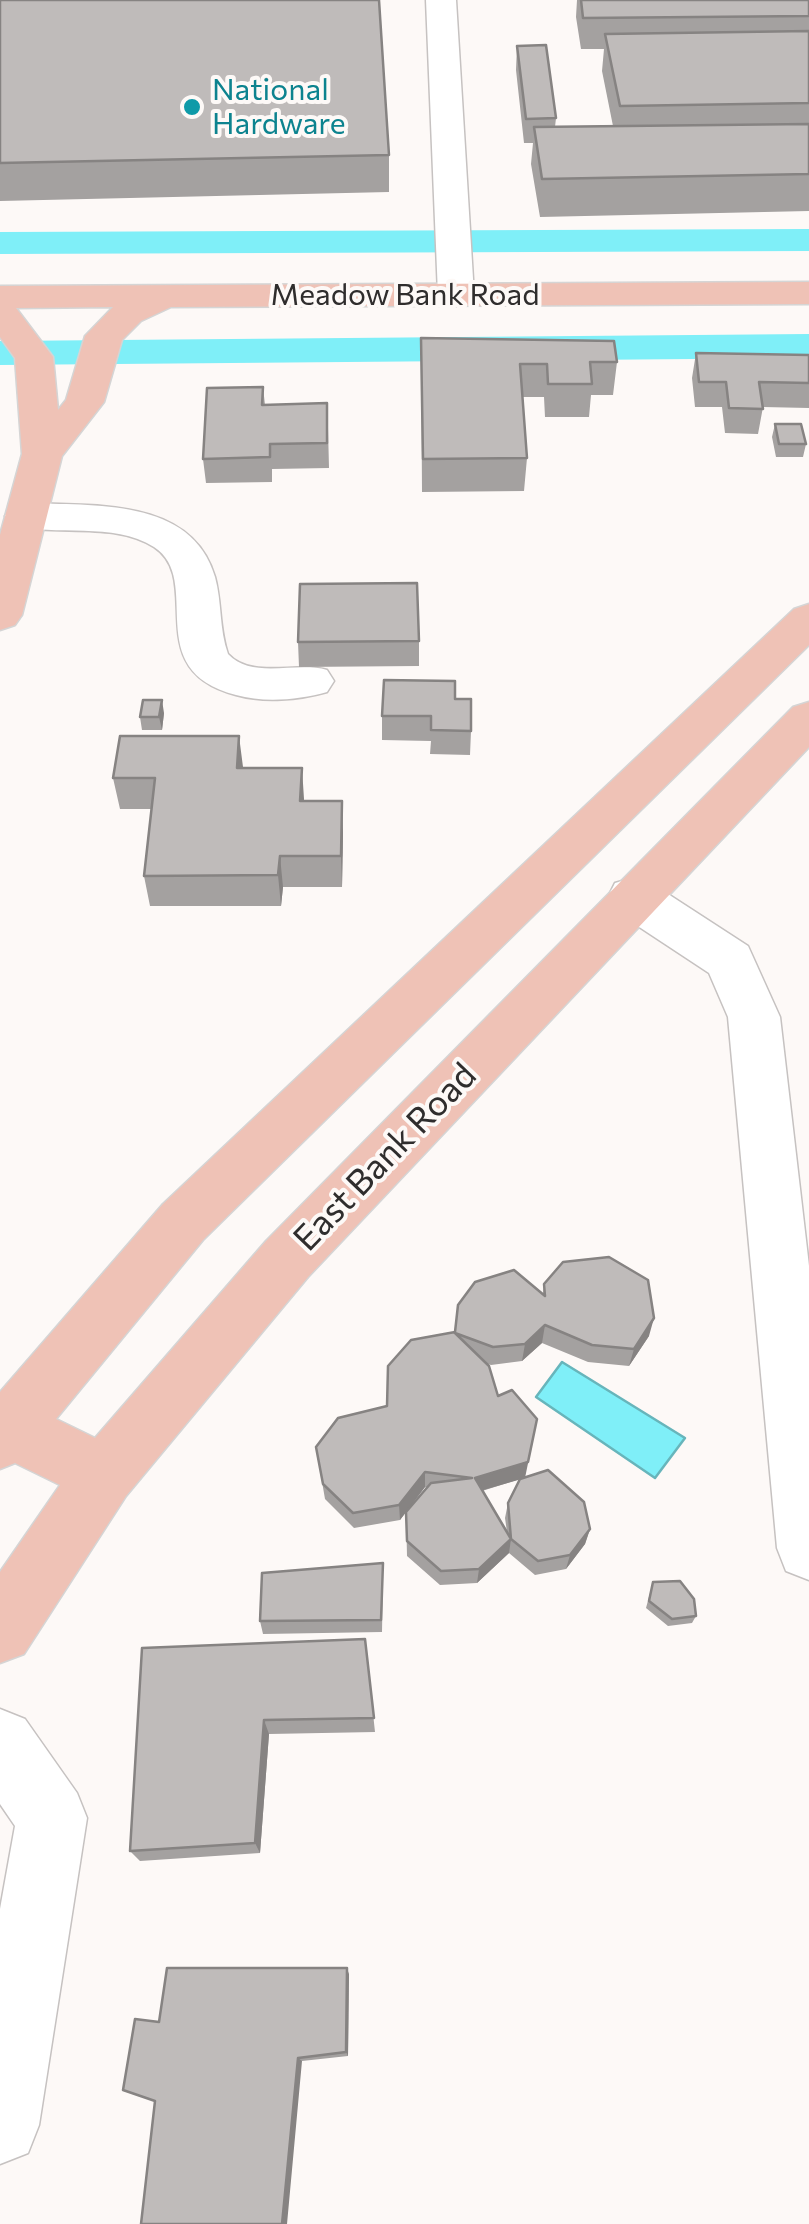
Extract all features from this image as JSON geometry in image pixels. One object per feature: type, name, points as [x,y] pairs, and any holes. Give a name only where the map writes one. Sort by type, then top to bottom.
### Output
[{"type":"main road","name":"Meadow Bank Road","points":[[2,309],[162,297],[809,293]]},
{"type":"main road","points":[[0,615],[19,503],[42,454],[85,402],[104,336],[128,313],[162,297]]},
{"type":"main road","points":[[2,309],[34,357],[42,454]]},
{"type":"main road","points":[[104,1474],[3,1430],[184,1222],[809,619]]},
{"type":"main road","name":"East Bank Road","points":[[0,1630],[104,1474],[286,1260],[809,718]]},
{"type":"lane","points":[[441,0],[456,295]]},
{"type":"lane","points":[[19,503],[147,529],[171,540],[186,556],[195,584],[208,665],[224,678],[262,684],[311,681]]},
{"type":"lane","points":[[633,897],[730,960],[754,1017],[809,1548]]},
{"type":"lane","points":[[0,1744],[52,1818],[0,2125]]},
{"type":"water","points":[[562,1362],[685,1438],[655,1478],[536,1397]]},
{"type":"building","name":"National Hardware","points":[[0,0],[379,0],[389,155],[0,163]]},
{"type":"building","points":[[581,0],[809,0],[809,16],[583,18]]},
{"type":"building","points":[[809,31],[809,103],[620,106],[605,34]]},
{"type":"building","points":[[546,45],[556,118],[526,119],[517,46]]},
{"type":"building","points":[[809,124],[809,174],[542,179],[534,127]]},
{"type":"building","points":[[421,338],[614,341],[617,362],[590,362],[592,384],[548,384],[547,364],[520,364],[527,458],[423,459]]},
{"type":"building","points":[[696,353],[809,355],[809,383],[759,382],[763,409],[729,408],[726,382],[699,382]]},
{"type":"building","points":[[263,387],[262,405],[327,403],[327,443],[270,444],[270,457],[203,459],[207,388]]},
{"type":"building","points":[[775,424],[801,424],[806,444],[779,444]]},
{"type":"building","points":[[417,583],[419,641],[298,642],[300,584]]},
{"type":"building","points":[[384,680],[455,681],[455,699],[471,699],[471,731],[431,730],[431,716],[382,716]]},
{"type":"building","points":[[143,700],[162,700],[159,717],[140,717]]},
{"type":"building","points":[[120,736],[239,736],[237,768],[302,768],[300,801],[342,801],[341,856],[280,856],[278,875],[144,876],[155,778],[113,778]]},
{"type":"building","points":[[609,1257],[648,1280],[654,1318],[634,1349],[592,1345],[545,1325],[525,1344],[493,1347],[455,1333],[489,1366],[498,1396],[512,1390],[537,1419],[528,1462],[475,1478],[511,1539],[479,1569],[441,1571],[407,1541],[406,1512],[431,1483],[472,1478],[425,1472],[399,1505],[353,1513],[323,1484],[316,1447],[338,1418],[387,1406],[388,1366],[411,1340],[455,1332],[458,1305],[475,1282],[514,1270],[545,1296],[544,1284],[563,1262]]},
{"type":"building","points":[[548,1470],[584,1502],[590,1529],[570,1555],[538,1561],[511,1539],[508,1503],[520,1479]]},
{"type":"building","points":[[383,1563],[381,1620],[260,1621],[262,1573]]},
{"type":"building","points":[[680,1581],[694,1599],[696,1616],[672,1619],[649,1601],[653,1582]]},
{"type":"building","points":[[365,1639],[374,1718],[264,1720],[255,1843],[130,1851],[142,1648]]},
{"type":"building","points":[[167,1968],[347,1968],[346,2052],[298,2058],[282,2224],[141,2224],[155,2101],[123,2090],[135,2019],[159,2022]]},
{"type":"waterway","points":[[0,243],[809,240]]},
{"type":"waterway","points":[[0,353],[809,346]]},
{"type":"place","name":"National Hardware","points":[[192,107]]}]
